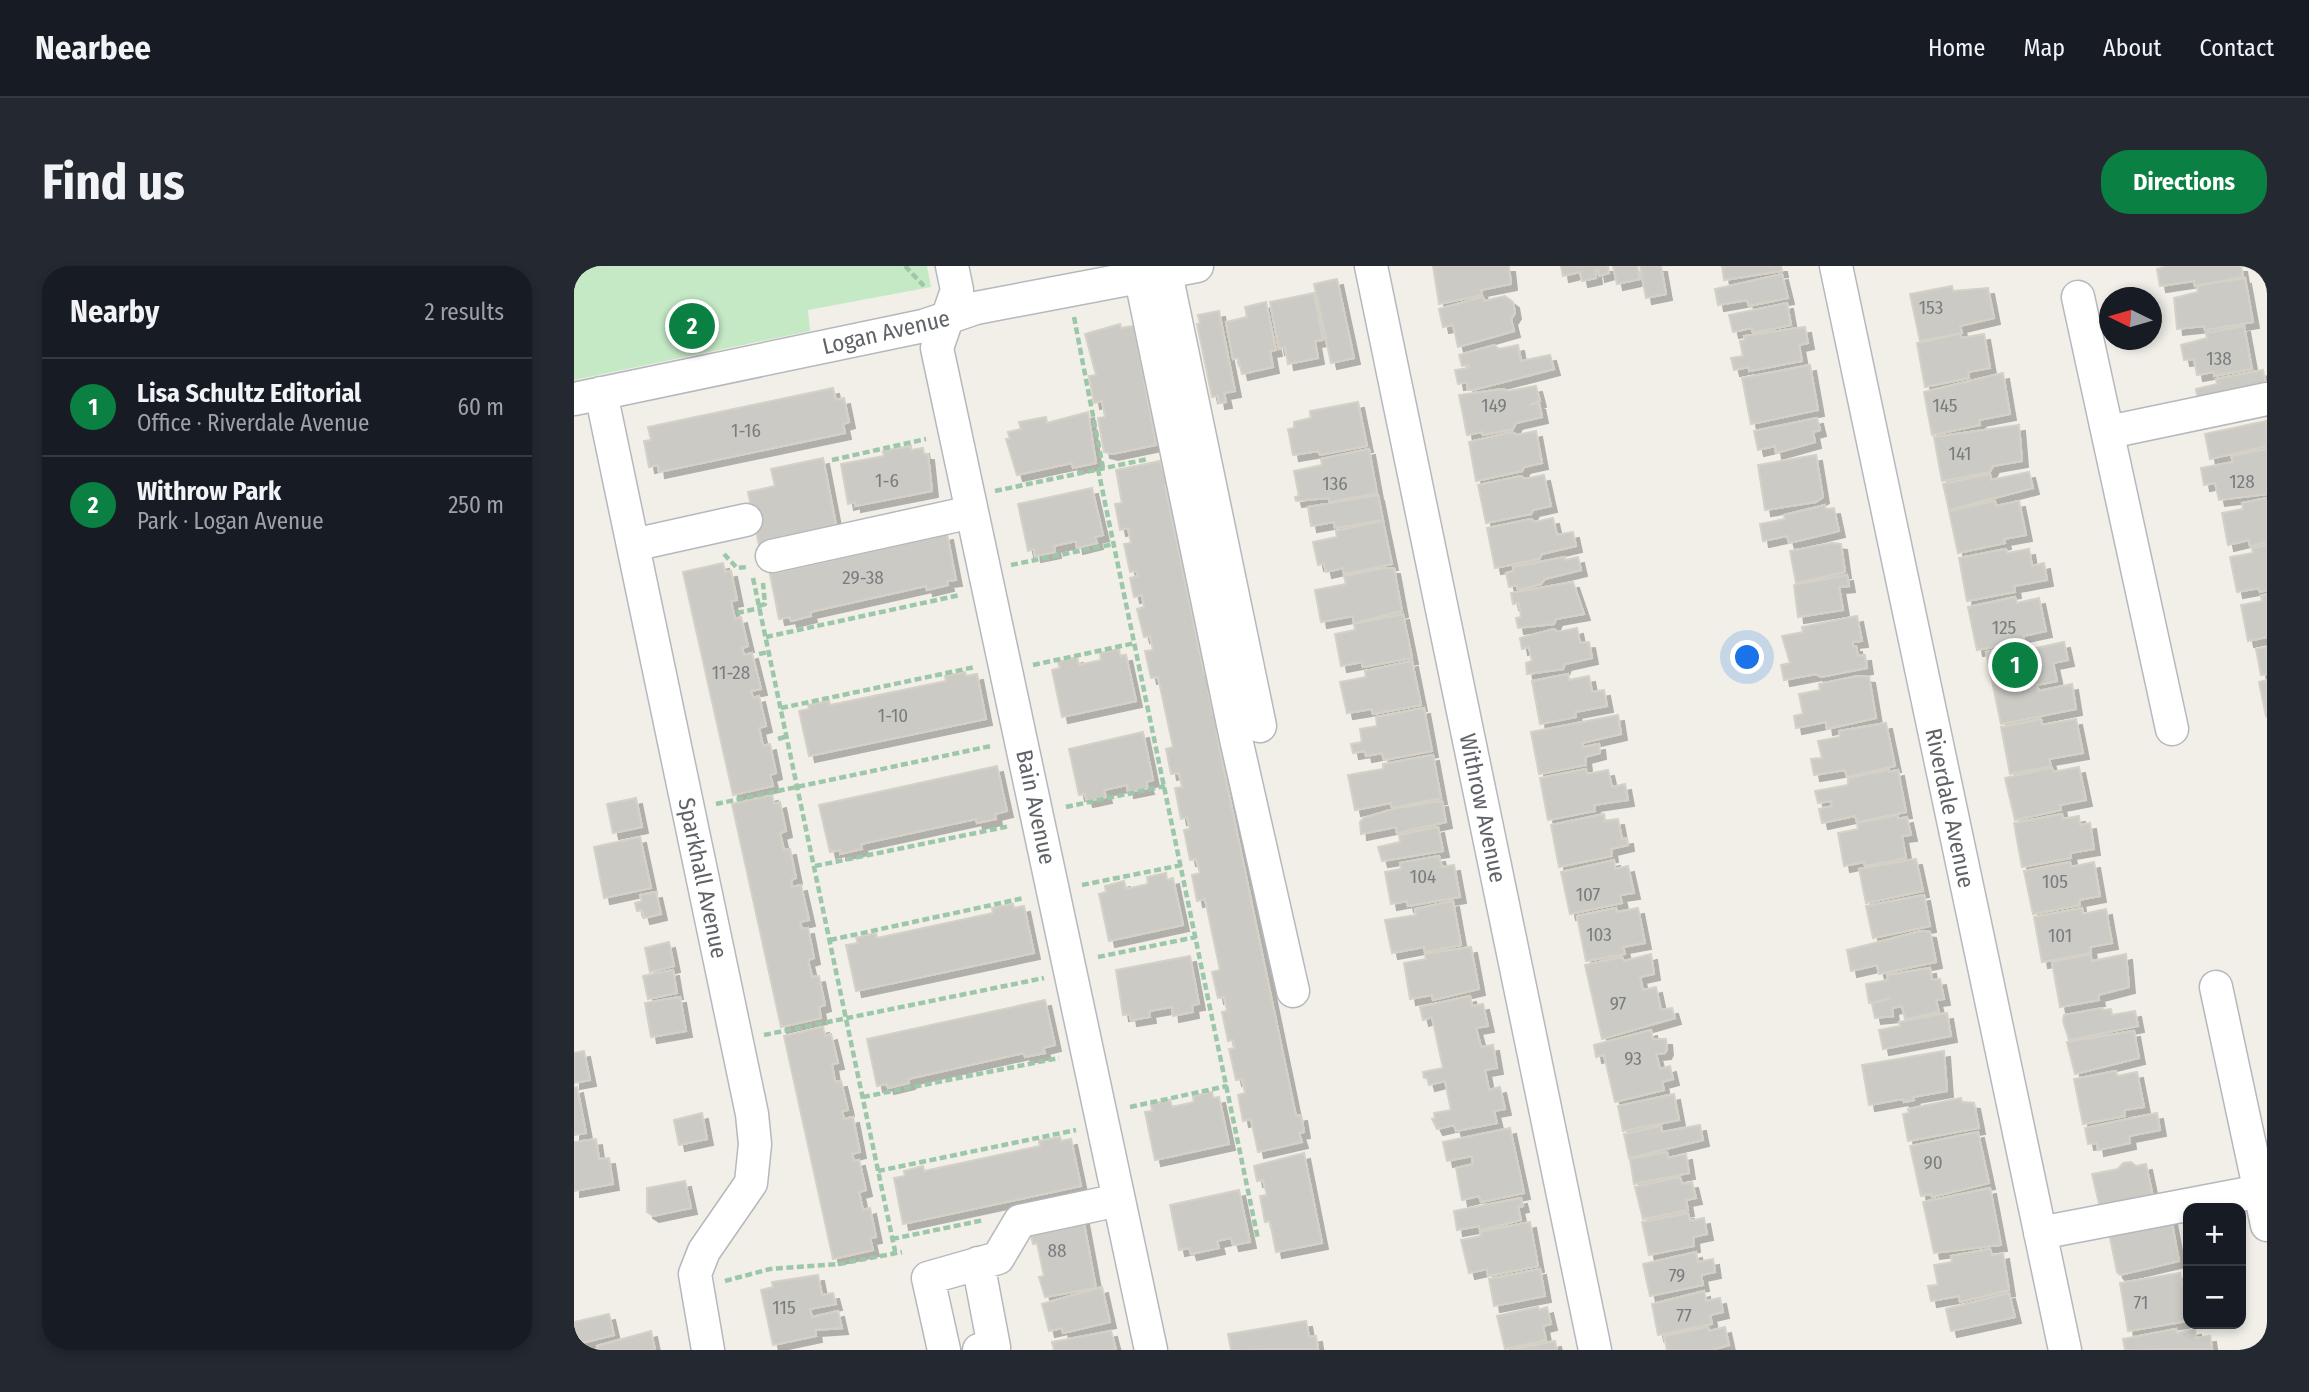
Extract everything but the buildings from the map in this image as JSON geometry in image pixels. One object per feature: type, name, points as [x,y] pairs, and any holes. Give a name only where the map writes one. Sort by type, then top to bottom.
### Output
[{"type":"street","name":"Bain Avenue","points":[[952,266],[957,289],[937,348],[981,502],[1081,965],[1119,1200],[1151,1350]]},
{"type":"street","name":"Logan Avenue","points":[[588,396],[946,320],[976,308],[1197,266]]},
{"type":"street","name":"Withrow Avenue","points":[[1371,266],[1595,1350]]},
{"type":"street","name":"Riverdale Avenue","points":[[1836,266],[2065,1350]]},
{"type":"street","points":[[1153,276],[1177,453],[1236,739],[1293,992]]},
{"type":"street","points":[[1153,276],[1259,726]]},
{"type":"street","points":[[2078,297],[2172,729]]},
{"type":"street","name":"Sparkhall Avenue","points":[[588,396],[633,545],[752,1114],[754,1169],[747,1193],[704,1251],[697,1265],[695,1285],[708,1350]]},
{"type":"street","points":[[2109,432],[2267,399]]},
{"type":"street","points":[[772,556],[981,502]]},
{"type":"street","points":[[633,545],[746,520]]},
{"type":"street","points":[[2216,987],[2267,1225]]},
{"type":"street","points":[[2040,1233],[2260,1191]]},
{"type":"street","points":[[944,1350],[928,1278],[998,1258],[1020,1221],[1119,1200]]},
{"type":"street","points":[[978,1263],[994,1347],[979,1350]]},
{"type":"path","points":[[905,266],[926,288]]},
{"type":"path","points":[[1073,312],[1114,544],[1258,1239]]},
{"type":"path","points":[[831,460],[940,436]]},
{"type":"path","points":[[981,502],[1101,468],[1177,453]]},
{"type":"path","points":[[1007,566],[1114,544]]},
{"type":"path","points":[[725,559],[737,568],[751,566],[895,1251]]},
{"type":"path","points":[[766,637],[972,592]]},
{"type":"path","points":[[737,613],[760,608]]},
{"type":"path","points":[[1028,666],[1135,643]]},
{"type":"path","points":[[759,653],[769,652]]},
{"type":"path","points":[[781,708],[976,667]]},
{"type":"path","points":[[768,692],[778,690]]},
{"type":"path","points":[[778,739],[788,736]]},
{"type":"path","points":[[689,810],[993,746]]},
{"type":"path","points":[[1058,809],[1165,786]]},
{"type":"path","points":[[815,866],[1021,824]]},
{"type":"path","points":[[1075,887],[1182,865]]},
{"type":"path","points":[[830,940],[1037,896]]},
{"type":"path","points":[[736,1040],[846,1019],[1196,937]]},
{"type":"path","points":[[863,1097],[1070,1055]]},
{"type":"path","points":[[1122,1108],[1227,1086]]},
{"type":"path","points":[[878,1171],[1086,1128]]},
{"type":"path","points":[[718,1283],[770,1269],[839,1264],[895,1251],[902,1252]]},
{"type":"green space","points":[[574,266],[927,266],[931,287],[808,310],[810,331],[574,380]]},
{"type":"place","name":"Withrow Park","points":[[692,326]]},
{"type":"place","name":"Lisa Schultz Editorial","points":[[2015,665]]}]
